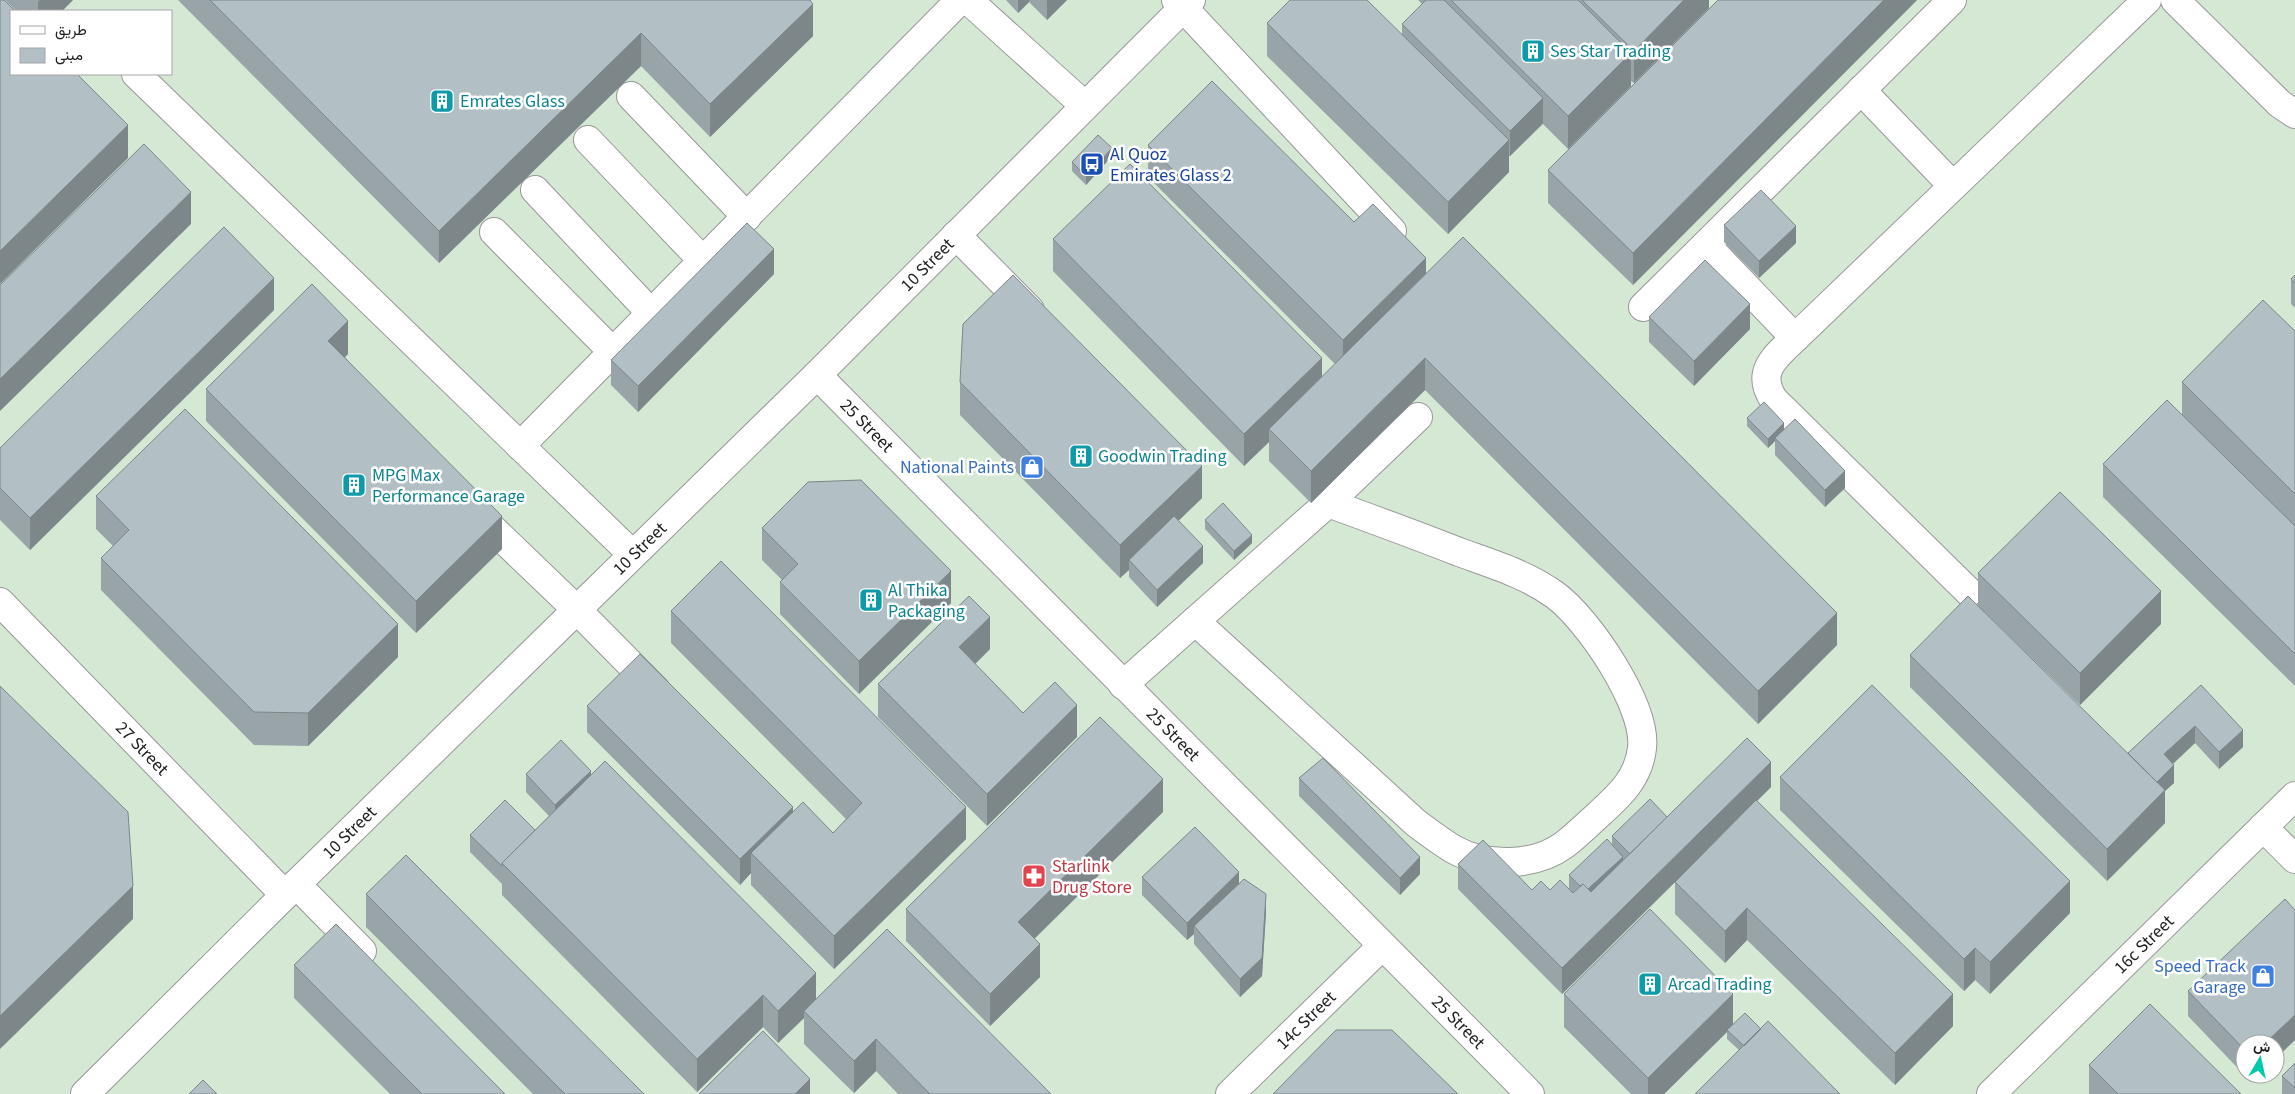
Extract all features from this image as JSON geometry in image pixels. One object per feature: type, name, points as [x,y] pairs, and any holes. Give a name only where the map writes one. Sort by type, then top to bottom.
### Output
[{"type":"street","points":[[520,446],[960,0]]},
{"type":"street","points":[[968,0],[1084,105]]},
{"type":"street","points":[[1643,307],[1952,0]]},
{"type":"street","points":[[1969,592],[1774,400],[1766,384],[1769,365],[1794,338],[2147,0]]},
{"type":"street","points":[[2175,0],[2280,104],[2295,114]]},
{"type":"street","points":[[1183,3],[1392,232]]},
{"type":"street","name":"10 Street","points":[[85,1094],[576,609],[817,375],[1183,3]]},
{"type":"street","points":[[137,75],[632,554]]},
{"type":"street","points":[[1861,90],[1953,186]]},
{"type":"street","points":[[632,96],[747,217]]},
{"type":"street","points":[[588,140],[703,261]]},
{"type":"street","points":[[535,190],[652,313]]},
{"type":"street","points":[[494,232],[613,352]]},
{"type":"street","points":[[956,235],[1047,326]]},
{"type":"street","points":[[1706,245],[1794,338]]},
{"type":"street","name":"25 Street","points":[[817,375],[1530,1094]]},
{"type":"street","points":[[1123,685],[1328,503],[1418,417]]},
{"type":"street","points":[[457,494],[576,609],[674,709]]},
{"type":"street","points":[[1195,621],[1416,823],[1454,849],[1475,858],[1498,862],[1521,861],[1543,856],[1564,846],[1618,798],[1630,783],[1638,766],[1642,747],[1642,728],[1637,710],[1601,647],[1574,611],[1556,595],[1517,573],[1328,503]]},
{"type":"street","name":"27 Street","points":[[0,602],[291,890],[376,966]]},
{"type":"street","name":"16c Street","points":[[1992,1094],[2295,796]]},
{"type":"street","points":[[2263,827],[2295,860]]},
{"type":"street","name":"14c Street","points":[[1230,1094],[1382,946]]},
{"type":"shaded area","points":[[0,0],[2295,0],[2295,1094],[0,1094]]},
{"type":"building","points":[[0,0],[4,0],[14,10],[10,10],[10,75],[78,75],[128,125],[0,251]]},
{"type":"building","name":"Emrates Glass","points":[[210,0],[810,0],[813,4],[710,104],[641,33],[439,231]]},
{"type":"building","points":[[1290,0],[1367,0],[1509,140],[1448,202],[1267,23]]},
{"type":"building","points":[[1426,0],[1444,0],[1543,98],[1510,131],[1402,24]]},
{"type":"building","points":[[1451,0],[1578,0],[1631,53],[1568,116]]},
{"type":"building","points":[[1582,0],[1684,0],[1634,51]]},
{"type":"building","points":[[1718,0],[1884,0],[1633,253],[1548,170]]},
{"type":"building","points":[[1212,81],[1354,222],[1373,204],[1426,258],[1343,340],[1148,145]]},
{"type":"building","points":[[1098,135],[1112,148],[1086,176],[1072,162]]},
{"type":"building","points":[[144,144],[191,192],[0,379],[0,285]]},
{"type":"building","points":[[1130,164],[1322,358],[1244,434],[1053,239]]},
{"type":"building","points":[[1761,190],[1796,226],[1759,261],[1724,225]]},
{"type":"building","points":[[747,223],[774,249],[638,386],[611,360]]},
{"type":"building","points":[[224,227],[274,278],[30,518],[0,488],[0,448]]},
{"type":"building","points":[[1463,237],[1837,613],[1758,691],[1425,358],[1311,471],[1269,429]]},
{"type":"building","points":[[1705,260],[1750,304],[1694,361],[1649,317]]},
{"type":"building","name":"Goodwin Trading","points":[[1013,275],[1202,466],[1120,545],[960,382],[963,324]]},
{"type":"building","points":[[2295,275],[2295,283],[2291,279]]},
{"type":"building","name":"MPG Max Performance Garage","points":[[312,284],[348,321],[328,341],[502,516],[416,601],[206,389]]},
{"type":"building","points":[[2263,300],[2295,331],[2295,494],[2182,382]]},
{"type":"building","points":[[2167,400],[2295,526],[2295,654],[2103,464]]},
{"type":"building","points":[[1764,402],[1784,423],[1768,439],[1747,418]]},
{"type":"building","points":[[185,409],[398,624],[308,713],[254,712],[101,558],[129,530],[96,496]]},
{"type":"building","points":[[1795,419],[1845,471],[1825,490],[1775,438]]},
{"type":"building","name":"Al Thika Packaging","points":[[861,480],[951,571],[859,661],[780,582],[798,564],[762,528],[808,482]]},
{"type":"building","points":[[2060,492],[2161,591],[2080,673],[1978,573]]},
{"type":"building","points":[[1223,503],[1252,535],[1234,551],[1205,520]]},
{"type":"building","points":[[1174,516],[1203,546],[1157,590],[1129,560]]},
{"type":"building","points":[[721,561],[966,807],[834,936],[751,853],[803,802],[833,833],[862,803],[671,611]]},
{"type":"building","points":[[969,596],[990,617],[959,647],[1023,713],[1055,682],[1077,705],[987,794],[878,684]]},
{"type":"building","points":[[1968,596],[2165,790],[2107,849],[1910,655]]},
{"type":"building","points":[[640,654],[793,807],[740,859],[587,706]]},
{"type":"building","points":[[1872,685],[2070,881],[1990,962],[1975,948],[1964,959],[1780,777]]},
{"type":"building","points":[[2201,685],[2243,730],[2219,752],[2195,726],[2164,754],[2174,765],[2157,782],[2128,753]]},
{"type":"building","points":[[0,686],[128,812],[133,886],[0,1016]]},
{"type":"building","name":"Starlink Drug Store","points":[[1100,717],[1163,779],[1018,922],[1040,944],[990,994],[906,909]]},
{"type":"building","points":[[1747,738],[1771,762],[1562,968],[1458,864],[1483,840],[1532,890],[1541,881],[1550,890],[1560,880],[1573,893],[1583,884],[1591,892]]},
{"type":"building","points":[[561,740],[591,771],[555,805],[526,774]]},
{"type":"building","points":[[1323,758],[1420,857],[1400,878],[1299,778]]},
{"type":"building","points":[[605,761],[816,973],[778,1011],[763,995],[697,1059],[502,863]]},
{"type":"building","points":[[1650,799],[1667,817],[1630,854],[1612,836]]},
{"type":"building","points":[[505,800],[535,830],[502,863],[502,866],[470,835]]},
{"type":"building","points":[[1756,800],[1953,994],[1895,1053],[1747,908],[1725,931],[1675,882]]},
{"type":"building","points":[[1195,827],[1239,872],[1187,923],[1142,877]]},
{"type":"building","points":[[1607,839],[1623,857],[1588,889],[1583,884],[1580,886],[1569,875]]},
{"type":"building","points":[[406,855],[644,1094],[565,1094],[366,894]]},
{"type":"building","points":[[1244,879],[1266,894],[1262,958],[1240,979],[1194,926]]},
{"type":"building","name":"Speed Track Garage","points":[[2285,899],[2295,910],[2295,1015],[2275,1034],[2235,1034],[2235,1040],[2188,991]]},
{"type":"building","name":"Arcad Trading","points":[[1650,909],[1733,994],[1648,1078],[1564,994]]},
{"type":"building","points":[[336,924],[505,1094],[422,1094],[294,965]]},
{"type":"building","points":[[887,929],[1051,1094],[930,1094],[876,1039],[854,1061],[804,1011]]},
{"type":"building","points":[[2150,1004],[2241,1094],[2118,1094],[2089,1065]]},
{"type":"building","points":[[1745,1013],[1761,1029],[1744,1046],[1727,1030]]},
{"type":"building","points":[[1768,1021],[1840,1094],[1695,1094]]},
{"type":"building","points":[[1336,1030],[1392,1030],[1458,1094],[1273,1094]]},
{"type":"building","points":[[763,1031],[810,1079],[795,1094],[699,1094]]},
{"type":"building","points":[[2295,1063],[2295,1088],[2285,1079],[2285,1073]]},
{"type":"building","points":[[203,1080],[217,1094],[189,1094]]},
{"type":"place","name":"Ses Star Trading","points":[[1533,51]]},
{"type":"place","name":"Emrates Glass","points":[[442,101]]},
{"type":"place","name":"Al Quoz Emirates Glass 2","points":[[1092,164]]},
{"type":"place","name":"Goodwin Trading","points":[[1081,456]]},
{"type":"place","name":"National Paints","points":[[1032,467]]},
{"type":"place","name":"MPG Max Performance Garage","points":[[354,485]]},
{"type":"place","name":"Al Thika Packaging","points":[[871,600]]},
{"type":"place","name":"Starlink Drug Store","points":[[1034,876]]},
{"type":"place","name":"Speed Track Garage","points":[[2263,976]]},
{"type":"place","name":"Arcad Trading","points":[[1650,984]]}]
